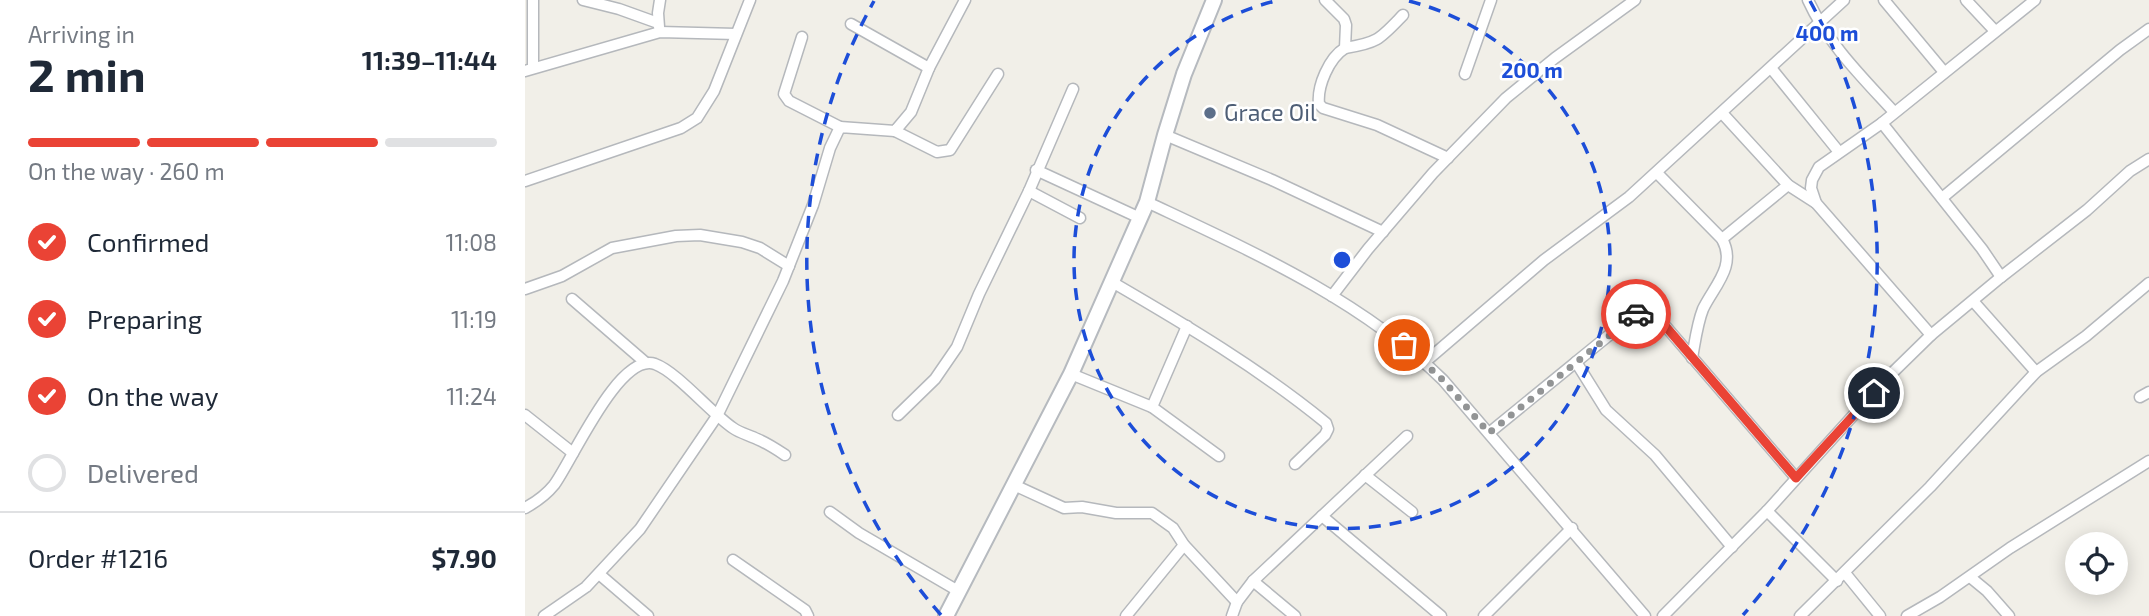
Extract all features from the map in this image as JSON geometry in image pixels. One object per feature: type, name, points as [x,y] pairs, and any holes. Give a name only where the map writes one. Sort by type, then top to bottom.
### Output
[{"type":"main road","points":[[946,616],[1071,374],[1147,202],[1184,74],[1214,0]]},
{"type":"street","points":[[533,0],[529,69],[659,28]]},
{"type":"street","points":[[583,0],[619,9],[659,28],[736,34]]},
{"type":"street","points":[[659,28],[660,0]]},
{"type":"street","points":[[525,181],[681,128],[697,118],[714,92],[750,0]]},
{"type":"street","points":[[895,131],[911,113],[929,68],[965,0]]},
{"type":"street","points":[[1325,0],[1345,22],[1345,48]]},
{"type":"street","points":[[1465,74],[1491,0]]},
{"type":"street","points":[[1808,0],[1819,24],[1834,45],[1894,112]]},
{"type":"street","points":[[1425,362],[1544,260],[1657,173],[1844,0]]},
{"type":"street","points":[[1884,0],[1944,72]]},
{"type":"street","points":[[1966,0],[1995,31]]},
{"type":"street","points":[[1816,203],[1811,188],[1814,174],[1819,167],[1882,123],[2035,0]]},
{"type":"street","points":[[1332,296],[1383,232],[1448,158],[1506,98],[1630,2]]},
{"type":"street","points":[[1403,15],[1378,40],[1371,44],[1345,48],[1332,59],[1318,97],[1319,104],[1323,108],[1377,125],[1448,158]]},
{"type":"street","points":[[851,24],[929,68]]},
{"type":"street","points":[[1942,198],[2149,29]]},
{"type":"street","points":[[802,37],[784,94],[789,101],[840,127],[895,131],[937,152],[950,150],[998,75]]},
{"type":"street","points":[[1771,68],[1839,152]]},
{"type":"street","points":[[898,415],[935,379],[957,347],[1073,89]]},
{"type":"street","points":[[1722,113],[1788,185],[1816,203],[1931,335]]},
{"type":"street","points":[[1882,123],[2001,277]]},
{"type":"street","points":[[544,616],[577,594],[599,574],[657,507],[717,416],[789,266],[813,205],[830,148],[840,127]]},
{"type":"street","points":[[1165,135],[1272,180],[1383,232]]},
{"type":"street","points":[[1663,616],[1767,512],[1887,378],[1931,335],[2087,211],[2130,171],[2149,159]]},
{"type":"street","points":[[1036,170],[1140,218]]},
{"type":"street","points":[[1657,173],[1722,239],[1726,247],[1727,267],[1703,311],[1692,358]]},
{"type":"street","points":[[1722,239],[1788,185]]},
{"type":"street","points":[[1029,191],[1080,218]]},
{"type":"street","points":[[1147,202],[1231,242],[1332,296],[1384,329],[1425,362],[1572,528],[1645,616]]},
{"type":"street","points":[[525,289],[562,276],[612,248],[676,236],[700,235],[742,242],[760,248],[789,266]]},
{"type":"street","points":[[1112,282],[1187,326],[1296,398],[1326,423],[1328,429],[1325,435],[1295,464]]},
{"type":"street","points":[[1800,616],[1930,487],[2036,372],[2086,336],[2149,283]]},
{"type":"street","points":[[572,299],[646,363]]},
{"type":"street","points":[[1973,301],[2036,372]]},
{"type":"street","points":[[1489,433],[1640,310],[1648,310],[1655,314],[1796,478]]},
{"type":"street","points":[[1152,407],[1187,326]]},
{"type":"street","points":[[1576,362],[1606,410],[1655,455],[1732,547]]},
{"type":"street","points":[[525,508],[548,492],[592,419],[621,380],[638,365],[646,363],[670,373],[736,430],[785,455]]},
{"type":"street","points":[[1071,374],[1152,407],[1219,456]]},
{"type":"street","points":[[525,415],[573,453]]},
{"type":"street","points":[[1232,616],[1237,602],[1254,581],[1407,436]]},
{"type":"street","points":[[1907,616],[2149,461]]},
{"type":"street","points":[[1365,475],[1412,512]]},
{"type":"street","points":[[1014,485],[1064,508],[1152,513],[1173,528],[1184,545],[1237,602]]},
{"type":"street","points":[[830,512],[859,533],[960,592]]},
{"type":"street","points":[[1767,512],[1837,581]]},
{"type":"street","points":[[1322,516],[1441,616]]},
{"type":"street","points":[[1484,616],[1572,528]]},
{"type":"street","points":[[1126,616],[1184,545]]},
{"type":"street","points":[[733,560],[805,610],[808,616]]},
{"type":"street","points":[[1845,573],[1880,616]]},
{"type":"street","points":[[599,574],[648,616]]},
{"type":"street","points":[[1970,577],[1987,591],[2009,616]]},
{"type":"street","points":[[1254,581],[1295,616]]},
{"type":"way so far","points":[[1404,345],[1443,380],[1489,433],[1636,314]]},
{"type":"place","name":"Grace Oil","points":[[1210,113]]},
{"type":"route","points":[[1636,314],[1640,310],[1655,314],[1796,478],[1874,393]]}]
